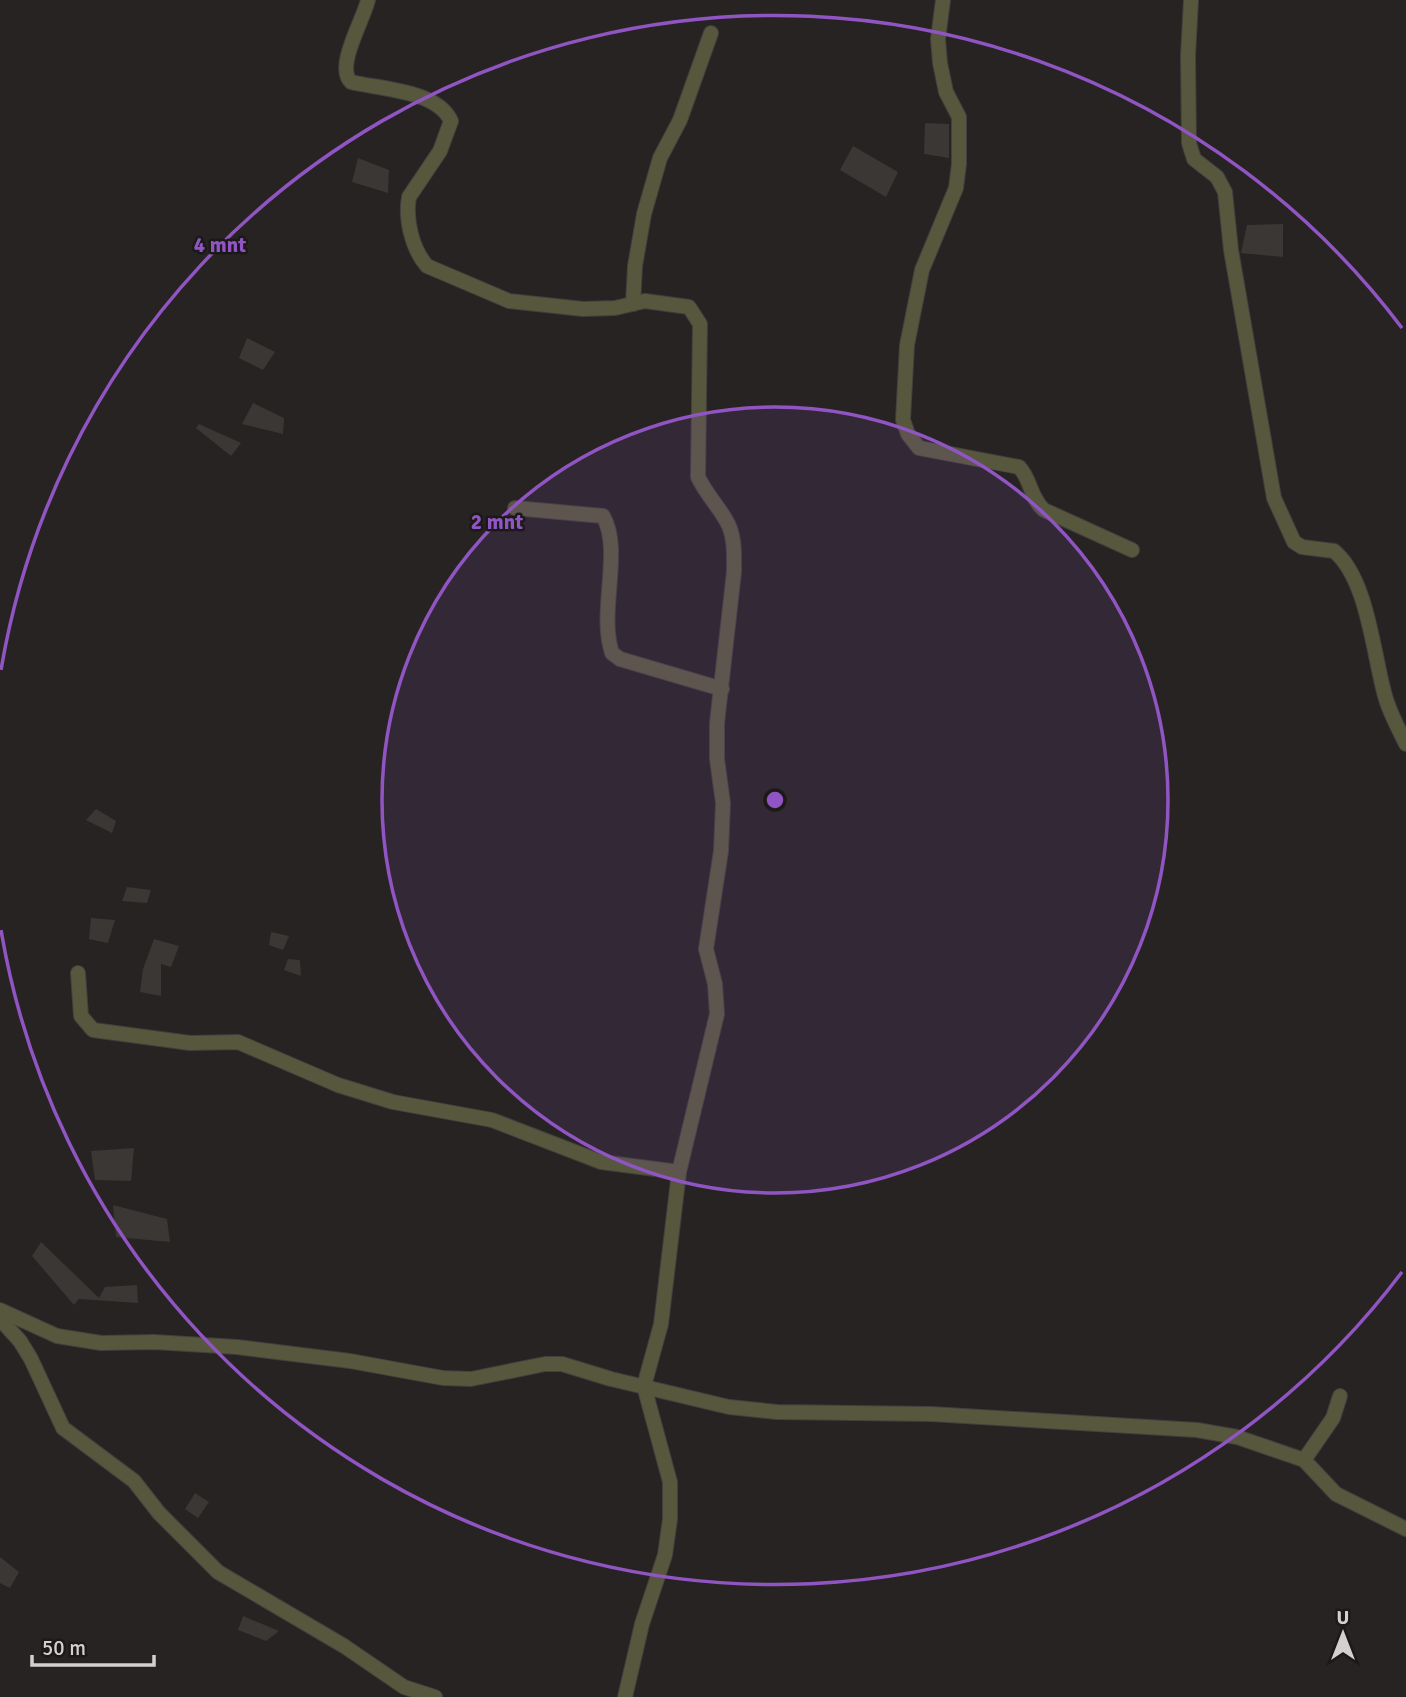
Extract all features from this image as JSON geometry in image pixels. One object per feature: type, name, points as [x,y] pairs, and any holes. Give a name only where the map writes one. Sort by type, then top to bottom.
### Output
[{"type":"street","points":[[368,0],[344,65],[346,77],[351,82],[419,97],[438,106],[451,121],[440,151],[410,197],[408,206],[416,255],[426,265],[509,301],[583,309],[645,301],[689,307],[700,324],[698,477],[707,498],[728,525],[734,547],[717,759],[723,803],[721,851],[706,949],[715,984],[717,1014],[679,1172],[661,1324],[644,1386],[670,1482],[670,1519],[665,1555],[642,1624],[625,1697]]},
{"type":"street","points":[[943,0],[938,39],[940,63],[946,92],[959,117],[959,164],[956,188],[922,270],[907,345],[904,420],[908,434],[919,448],[1019,467],[1036,503],[1044,510],[1132,550]]},
{"type":"street","points":[[1191,0],[1188,55],[1189,144],[1194,159],[1217,177],[1225,192],[1231,250],[1274,498],[1294,542],[1302,547],[1334,551],[1353,573],[1376,652],[1383,690],[1406,744]]},
{"type":"street","points":[[633,304],[637,253],[653,180],[660,158],[680,120],[711,33]]},
{"type":"street","points":[[515,508],[603,516],[611,542],[606,588],[612,653],[620,659],[722,689]]},
{"type":"street","points":[[78,973],[81,1016],[93,1030],[190,1043],[238,1042],[338,1085],[393,1102],[492,1120],[601,1162],[679,1172]]},
{"type":"street","points":[[0,1310],[57,1336],[101,1343],[154,1342],[237,1347],[457,1378],[489,1377],[545,1364],[562,1364],[730,1407],[777,1412],[931,1414],[1197,1430],[1237,1437],[1304,1460],[1336,1494],[1406,1529]]},
{"type":"street","points":[[0,1320],[20,1341],[31,1359],[63,1428],[134,1482],[159,1513],[218,1572],[344,1646],[402,1692],[435,1697]]},
{"type":"street","points":[[1304,1460],[1333,1418],[1340,1396]]},
{"type":"building","points":[[925,123],[949,124],[949,158],[924,154]]},
{"type":"building","points":[[853,146],[898,172],[886,197],[840,170]]},
{"type":"building","points":[[358,158],[389,170],[388,193],[352,182]]},
{"type":"building","points":[[1283,224],[1283,257],[1241,253],[1247,225]]},
{"type":"building","points":[[247,338],[275,352],[263,370],[239,358]]},
{"type":"building","points":[[253,403],[284,418],[283,434],[242,424]]},
{"type":"building","points":[[199,424],[241,443],[231,456],[196,428]]},
{"type":"building","points":[[96,809],[116,821],[112,833],[86,820]]},
{"type":"building","points":[[127,887],[151,890],[147,903],[122,901]]},
{"type":"building","points":[[91,918],[115,920],[108,943],[89,939]]},
{"type":"building","points":[[271,932],[289,936],[283,950],[269,945]]},
{"type":"building","points":[[154,939],[179,946],[171,967],[161,964],[161,996],[140,992],[143,969]]},
{"type":"building","points":[[288,959],[300,960],[301,976],[284,970]]},
{"type":"building","points":[[134,1148],[131,1181],[95,1180],[91,1151]]},
{"type":"building","points":[[113,1205],[167,1219],[170,1242],[116,1237]]},
{"type":"building","points":[[41,1242],[99,1298],[105,1287],[137,1285],[138,1303],[79,1299],[74,1305],[32,1256]]},
{"type":"building","points":[[195,1493],[209,1502],[198,1518],[185,1509]]},
{"type":"building","points":[[0,1557],[19,1572],[10,1588],[0,1583]]},
{"type":"building","points":[[243,1616],[279,1631],[266,1641],[238,1630]]}]
